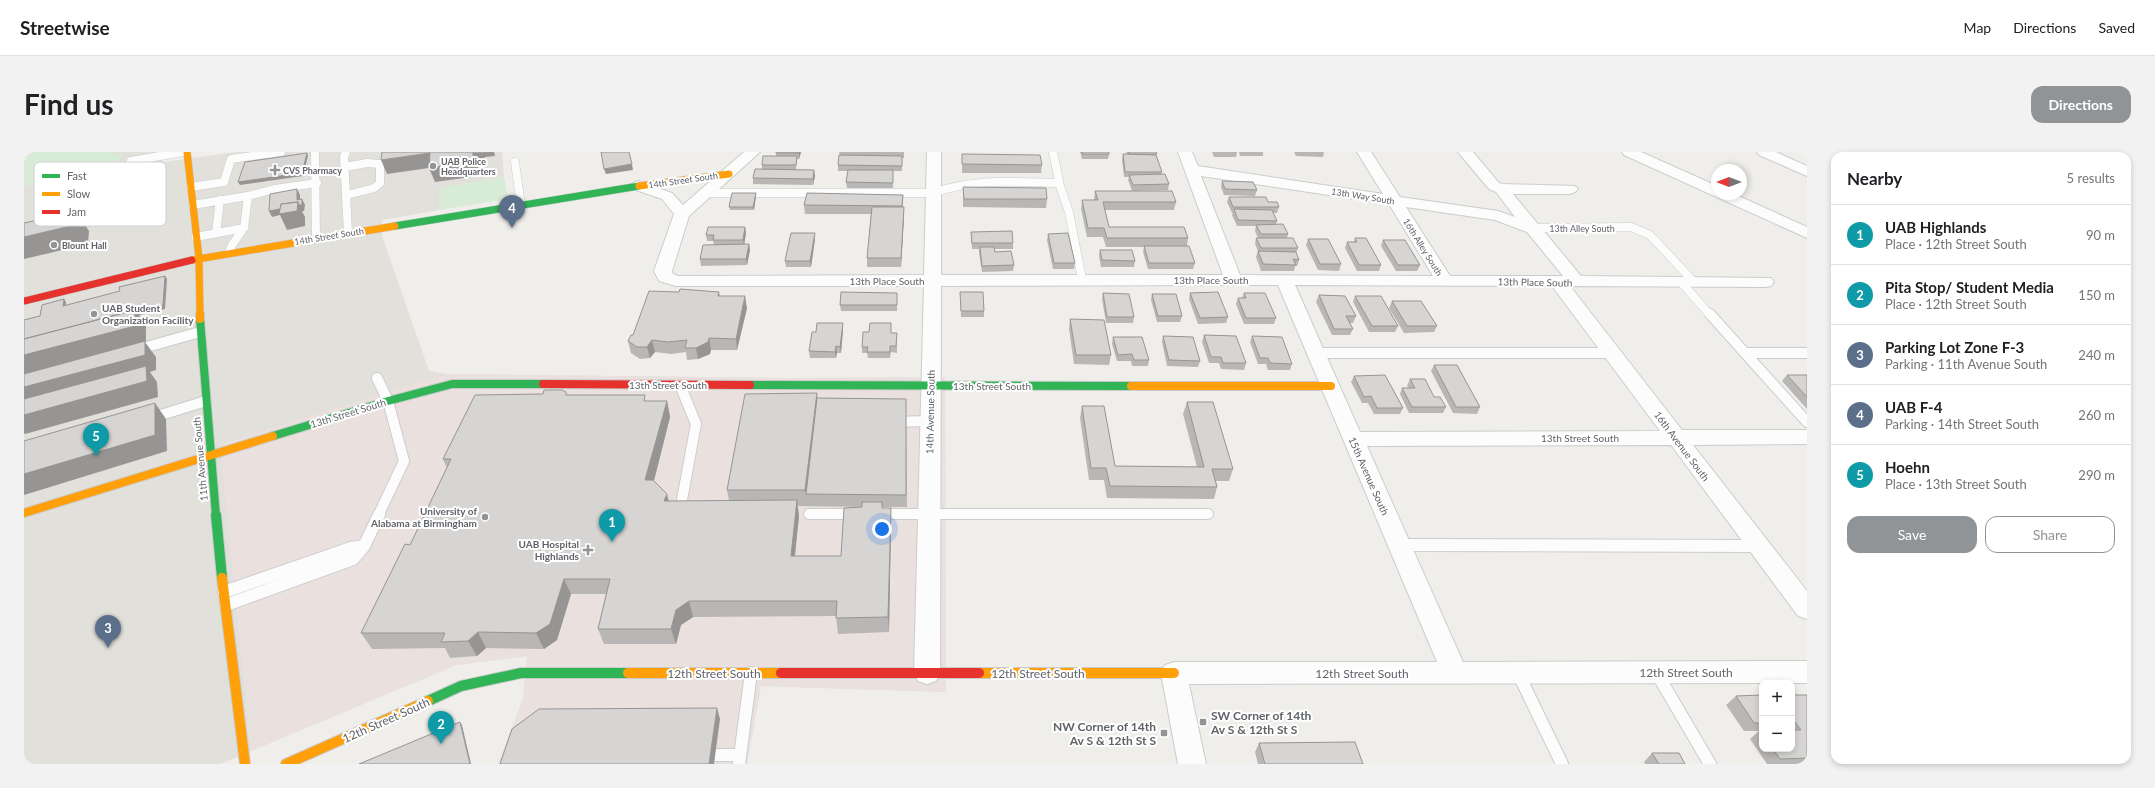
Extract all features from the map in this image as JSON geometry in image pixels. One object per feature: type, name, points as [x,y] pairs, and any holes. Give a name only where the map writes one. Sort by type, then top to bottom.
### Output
[{"type":"street","name":"11th Avenue South","points":[[187,152],[199,258],[200,332],[210,455],[224,592],[245,764]]},
{"type":"street","points":[[682,214],[753,152]]},
{"type":"street","name":"14th Avenue South","points":[[927,673],[929,421],[934,152]]},
{"type":"street","points":[[1185,152],[1233,280]]},
{"type":"street","name":"16th Alley South","points":[[1364,152],[1444,280]]},
{"type":"street","name":"16th Avenue South","points":[[1465,152],[1494,186],[1501,189],[1532,228],[1568,282],[1611,353],[1807,609]]},
{"type":"street","points":[[1629,152],[1711,189]]},
{"type":"street","points":[[1764,152],[1807,172]]},
{"type":"street","name":"13th Way South","points":[[1192,170],[1498,216],[1532,228]]},
{"type":"street","name":"14th Street South","points":[[24,301],[199,258],[638,186],[728,174]]},
{"type":"street","name":"14th Street South","points":[[638,186],[667,196],[682,214]]},
{"type":"street","points":[[1501,189],[1570,189]]},
{"type":"street","points":[[1734,200],[1807,233]]},
{"type":"street","name":"13th Place South","points":[[682,214],[663,271],[665,277],[676,281],[1444,280],[1568,282],[1765,282]]},
{"type":"street","name":"15th Avenue South","points":[[1284,280],[1455,673]]},
{"type":"street","name":"13th Street South","points":[[24,513],[388,401],[452,384],[1330,386]]},
{"type":"street","name":"13th Street South","points":[[1353,439],[1807,437]]},
{"type":"street","name":"12th Street South","points":[[286,764],[461,686],[520,673],[1807,672]]},
{"type":"street","points":[[1174,673],[1192,764]]},
{"type":"lane","points":[[130,161],[183,152]]},
{"type":"lane","points":[[191,187],[224,182],[231,159],[282,152]]},
{"type":"lane","points":[[315,152],[317,183],[316,238]]},
{"type":"lane","points":[[337,152],[337,154],[345,154],[348,233]]},
{"type":"lane","points":[[1053,152],[1059,184],[1069,212],[1082,280]]},
{"type":"lane","points":[[515,162],[521,205]]},
{"type":"lane","points":[[345,167],[367,163],[380,164],[380,183],[370,189],[347,195]]},
{"type":"lane","points":[[193,205],[248,196],[276,189],[317,183]]},
{"type":"lane","points":[[706,193],[933,193],[945,188],[967,183],[1059,184]]},
{"type":"lane","points":[[229,253],[232,245],[244,228],[248,196]]},
{"type":"lane","points":[[216,233],[220,200]]},
{"type":"lane","name":"13th Alley South","points":[[1532,228],[1631,227],[1650,235],[1688,282]]},
{"type":"lane","points":[[196,237],[244,228]]},
{"type":"lane","points":[[1688,282],[1745,353],[1807,422]]},
{"type":"lane","points":[[129,352],[200,332]]},
{"type":"lane","points":[[1316,352],[1611,353]]},
{"type":"lane","points":[[1745,353],[1807,353]]},
{"type":"lane","points":[[226,605],[353,559],[364,546],[404,461],[388,401],[377,378]]},
{"type":"lane","points":[[680,385],[696,424],[681,505]]},
{"type":"lane","points":[[141,420],[206,401]]},
{"type":"lane","points":[[885,423],[929,421]]},
{"type":"lane","points":[[809,514],[1208,514]]},
{"type":"lane","points":[[1399,545],[1759,546]]},
{"type":"lane","points":[[224,592],[351,548],[364,546]]},
{"type":"lane","points":[[1656,672],[1710,764]]},
{"type":"lane","points":[[715,755],[739,759],[751,673]]},
{"type":"lane","points":[[1518,673],[1562,764]]},
{"type":"shaded area","name":"University of Alabama at Birmingham","points":[[24,152],[165,152],[163,162],[237,152],[502,152],[504,177],[440,188],[439,210],[382,220],[382,236],[429,371],[446,374],[787,378],[945,377],[946,692],[761,686],[747,764],[498,764],[523,699],[527,656],[456,665],[220,764],[24,764]]},
{"type":"shaded area","name":"UAB Hospital Highlands","points":[[446,374],[787,378],[945,377],[946,692],[761,686],[747,764],[498,764],[523,699],[527,656],[456,665],[251,751],[220,444]]},
{"type":"green space","points":[[24,152],[113,152],[113,155],[123,153],[118,162],[34,162],[34,184],[24,186]]},
{"type":"green space","points":[[504,177],[508,199],[439,210],[439,188]]},
{"type":"building","points":[[382,152],[473,152],[473,161],[429,168],[430,153],[381,160]]},
{"type":"building","points":[[601,152],[629,152],[632,164],[604,169]]},
{"type":"building","points":[[799,152],[799,153],[776,153]]},
{"type":"building","points":[[1082,152],[1109,152],[1109,154],[1083,154]]},
{"type":"building","points":[[1129,152],[1156,152],[1157,154],[1129,154]]},
{"type":"building","name":"CVS Pharmacy","points":[[307,153],[302,173],[238,182],[245,162]]},
{"type":"building","points":[[962,154],[1040,155],[1042,165],[962,164]]},
{"type":"building","points":[[1123,154],[1156,155],[1162,172],[1125,172]]},
{"type":"building","points":[[839,155],[902,156],[902,166],[838,165]]},
{"type":"building","points":[[763,156],[797,156],[796,165],[762,165]]},
{"type":"building","points":[[755,169],[814,170],[813,179],[753,178]]},
{"type":"building","points":[[848,170],[893,170],[893,183],[846,182]]},
{"type":"building","points":[[1165,174],[1169,184],[1133,185],[1129,175]]},
{"type":"building","points":[[1222,181],[1253,182],[1257,190],[1225,189]]},
{"type":"building","points":[[963,187],[1046,188],[1047,199],[964,199]]},
{"type":"building","points":[[297,189],[297,200],[302,199],[302,205],[299,205],[298,202],[281,204],[280,209],[269,211],[270,194]]},
{"type":"building","points":[[1095,191],[1172,191],[1176,202],[1103,202],[1109,227],[1184,227],[1188,238],[1107,238],[1104,228],[1088,228],[1082,200],[1098,200]]},
{"type":"building","points":[[732,193],[756,193],[753,207],[729,207]]},
{"type":"building","points":[[807,193],[903,195],[902,206],[804,205]]},
{"type":"building","points":[[1229,197],[1266,197],[1268,202],[1277,202],[1279,207],[1233,207]]},
{"type":"building","points":[[298,202],[297,211],[279,214],[281,204]]},
{"type":"building","points":[[872,207],[904,207],[901,258],[867,258]]},
{"type":"building","points":[[1234,209],[1272,210],[1277,221],[1238,220]]},
{"type":"building","points":[[34,221],[34,226],[71,226],[24,237],[24,223]]},
{"type":"building","points":[[1283,224],[1288,234],[1261,234],[1256,225]]},
{"type":"building","points":[[708,227],[745,227],[743,240],[713,240],[714,235],[706,235]]},
{"type":"building","points":[[1012,231],[1013,243],[972,243],[971,232]]},
{"type":"building","points":[[791,233],[815,233],[810,261],[785,261]]},
{"type":"building","points":[[1068,233],[1075,263],[1054,263],[1048,234]]},
{"type":"building","points":[[1256,238],[1293,238],[1298,248],[1261,248]]},
{"type":"building","points":[[1355,238],[1366,238],[1381,265],[1359,265],[1347,242],[1357,242]]},
{"type":"building","points":[[1308,239],[1328,239],[1341,264],[1320,264]]},
{"type":"building","points":[[1383,240],[1405,240],[1420,265],[1398,265]]},
{"type":"building","points":[[749,244],[746,259],[700,259],[703,245]]},
{"type":"building","points":[[1144,246],[1189,246],[1195,263],[1149,263]]},
{"type":"building","points":[[980,247],[994,247],[995,252],[1011,251],[1014,265],[982,266]]},
{"type":"building","points":[[1100,250],[1132,250],[1135,261],[1102,260]]},
{"type":"building","points":[[1258,251],[1296,252],[1299,260],[1293,259],[1296,265],[1263,264]]},
{"type":"building","name":"UAB Student Organization Facility","points":[[165,276],[163,305],[137,312],[135,310],[24,339],[24,320],[40,316],[42,305],[64,299],[63,306],[120,291],[119,287]]},
{"type":"building","points":[[680,289],[719,292],[718,296],[745,296],[736,339],[709,338],[708,342],[696,348],[685,348],[687,340],[668,342],[652,340],[647,347],[637,347],[628,341],[631,335],[633,335],[649,291],[679,292]]},
{"type":"building","points":[[841,292],[897,293],[897,305],[840,305]]},
{"type":"building","points":[[960,292],[983,292],[984,311],[961,311]]},
{"type":"building","points":[[1218,292],[1228,317],[1200,318],[1190,293]]},
{"type":"building","points":[[1103,293],[1129,294],[1134,317],[1107,317]]},
{"type":"building","points":[[1244,293],[1265,293],[1276,318],[1246,318],[1238,298],[1246,298]]},
{"type":"building","points":[[1152,294],[1176,294],[1182,316],[1158,316]]},
{"type":"building","points":[[1319,295],[1345,296],[1356,316],[1346,316],[1353,329],[1334,329]]},
{"type":"building","points":[[1355,296],[1381,296],[1398,326],[1372,326]]},
{"type":"building","points":[[1392,301],[1421,301],[1437,326],[1407,326]]},
{"type":"building","points":[[135,310],[135,326],[24,355],[24,339]]},
{"type":"building","points":[[1070,319],[1104,320],[1111,355],[1076,355]]},
{"type":"building","points":[[817,323],[843,323],[840,347],[836,346],[835,352],[809,351],[812,332],[816,332]]},
{"type":"building","points":[[870,323],[891,323],[891,333],[897,333],[896,346],[890,346],[890,352],[867,352],[868,347],[862,347],[863,332],[869,332]]},
{"type":"building","points":[[1204,335],[1236,336],[1246,363],[1223,363],[1221,357],[1211,357]]},
{"type":"building","points":[[1163,336],[1193,337],[1200,361],[1169,360]]},
{"type":"building","points":[[1252,336],[1282,337],[1292,364],[1270,363],[1268,358],[1260,358]]},
{"type":"building","points":[[1113,337],[1142,337],[1149,360],[1134,360],[1132,354],[1118,355]]},
{"type":"building","points":[[145,341],[145,355],[24,387],[24,374]]},
{"type":"building","points":[[1434,365],[1457,365],[1480,407],[1456,407]]},
{"type":"building","points":[[146,366],[147,381],[24,415],[24,399]]},
{"type":"building","points":[[1385,375],[1403,408],[1377,408],[1371,396],[1364,397],[1354,376]]},
{"type":"building","points":[[1787,375],[1807,375],[1807,397]]},
{"type":"building","points":[[1410,379],[1425,379],[1434,397],[1440,397],[1446,407],[1412,407],[1402,388],[1415,388]]},
{"type":"building","points":[[544,390],[562,390],[566,392],[566,395],[645,395],[644,401],[667,401],[645,480],[653,480],[667,494],[664,501],[797,500],[791,556],[841,556],[844,508],[862,507],[862,502],[882,502],[882,508],[891,508],[888,617],[836,618],[837,601],[689,601],[676,610],[671,629],[598,629],[610,579],[564,579],[550,624],[536,633],[478,632],[468,641],[441,642],[445,633],[361,633],[405,544],[410,545],[451,459],[443,459],[475,395],[543,394]]},
{"type":"building","points":[[817,393],[805,490],[727,490],[745,394]]},
{"type":"building","points":[[817,398],[906,399],[906,495],[806,494]]},
{"type":"building","points":[[1187,402],[1213,402],[1233,469],[1212,469],[1217,487],[1110,486],[1106,468],[1091,468],[1082,406],[1104,406],[1115,466],[1204,467]]},
{"type":"building","points":[[155,403],[155,435],[24,474],[24,441]]},
{"type":"building","points":[[1759,695],[1759,723],[1754,723],[1736,696]]},
{"type":"building","points":[[1795,695],[1807,695],[1807,758],[1780,759],[1775,752],[1795,752],[1795,730],[1801,730],[1795,722]]},
{"type":"building","points":[[717,708],[709,764],[500,764],[512,729],[539,709]]},
{"type":"building","points":[[460,722],[470,764],[359,764]]},
{"type":"building","points":[[1355,742],[1363,764],[1265,764],[1259,743]]},
{"type":"building","points":[[1652,753],[1679,753],[1685,764],[1659,764]]},
{"type":"traffic: fast","points":[[395,226],[639,186]]},
{"type":"traffic: fast","points":[[200,319],[210,455],[222,578]]},
{"type":"traffic: fast","points":[[273,436],[388,401],[452,384],[543,384]]},
{"type":"traffic: fast","points":[[750,385],[1131,386]]},
{"type":"traffic: fast","points":[[428,701],[461,686],[521,673],[628,673]]},
{"type":"traffic: slow","points":[[187,152],[199,258],[200,319]]},
{"type":"traffic: slow","points":[[639,186],[729,174]]},
{"type":"traffic: slow","points":[[192,260],[395,226]]},
{"type":"traffic: slow","points":[[1131,386],[1331,386]]},
{"type":"traffic: slow","points":[[24,513],[273,436]]},
{"type":"traffic: slow","points":[[222,578],[245,764]]},
{"type":"traffic: slow","points":[[628,673],[781,673]]},
{"type":"traffic: slow","points":[[979,673],[1174,673]]},
{"type":"traffic: slow","points":[[286,764],[428,701]]},
{"type":"traffic: jam","points":[[24,301],[192,260]]},
{"type":"traffic: jam","points":[[543,384],[750,385]]},
{"type":"traffic: jam","points":[[781,673],[979,673]]},
{"type":"place","name":"UAB Police Headquarters","points":[[433,166]]},
{"type":"place","name":"CVS Pharmacy","points":[[275,170]]},
{"type":"place","name":"UAB F-4","points":[[512,228]]},
{"type":"place","name":"Blount Hall","points":[[54,245]]},
{"type":"place","name":"UAB Student Organization Facility","points":[[94,314]]},
{"type":"place","name":"Hoehn","points":[[96,456]]},
{"type":"place","name":"University of Alabama at Birmingham","points":[[485,517]]},
{"type":"place","name":"UAB Highlands","points":[[612,542]]},
{"type":"place","name":"UAB Hospital Highlands","points":[[588,550]]},
{"type":"place","name":"Parking Lot Zone F-3","points":[[108,648]]},
{"type":"place","name":"SW Corner of 14th Av S & 12th St S","points":[[1203,722]]},
{"type":"place","name":"NW Corner of 14th Av S & 12th St S","points":[[1164,733]]},
{"type":"place","name":"Pita Stop/ Student Media","points":[[441,744]]}]
